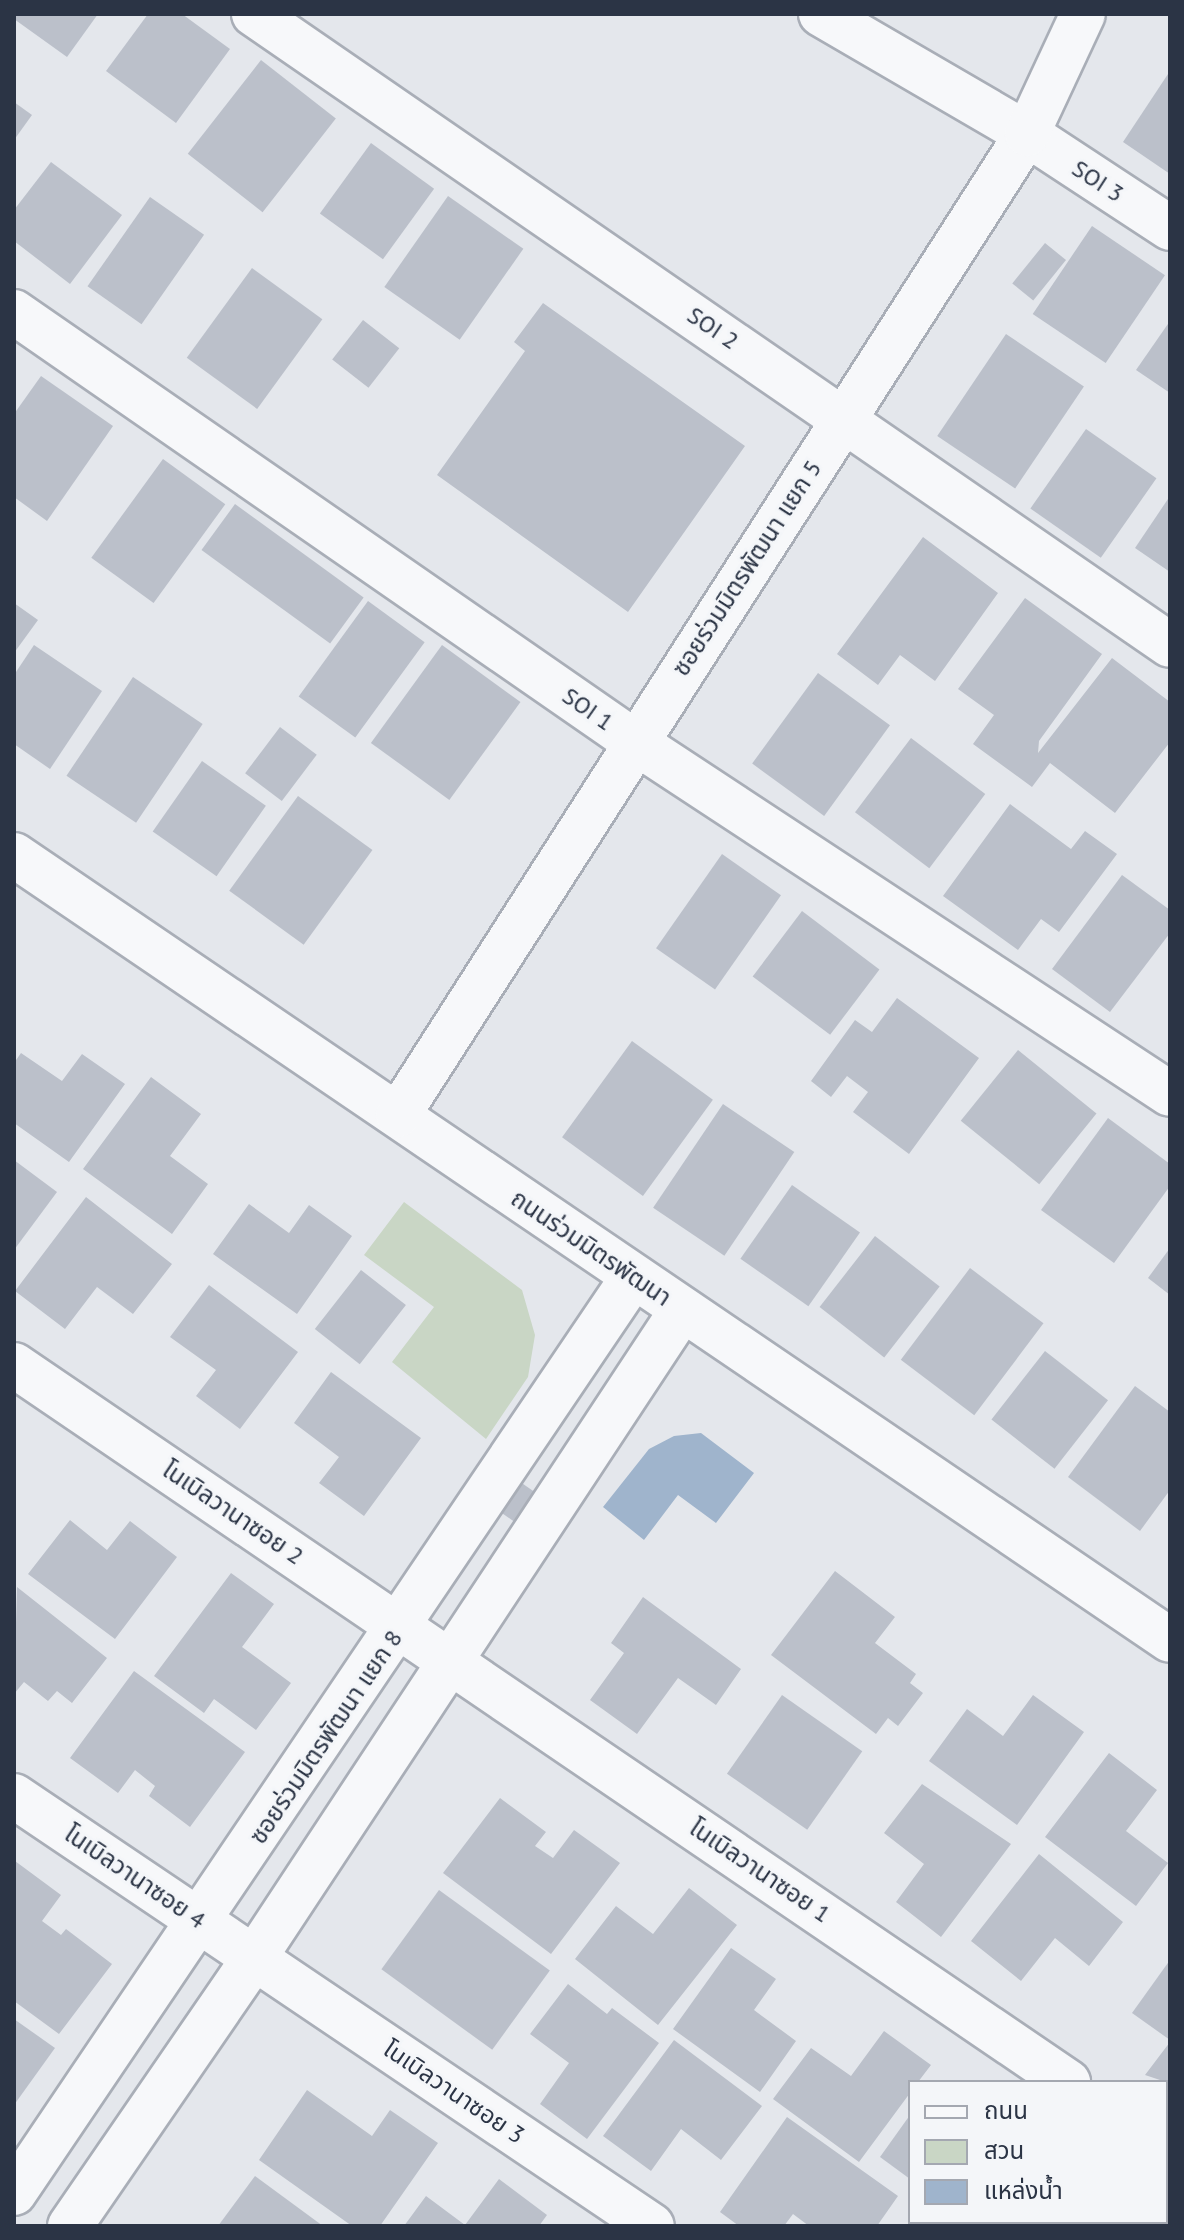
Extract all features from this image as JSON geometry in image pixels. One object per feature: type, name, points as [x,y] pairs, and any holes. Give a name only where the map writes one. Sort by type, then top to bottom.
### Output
[{"type":"street","name":"SOI 2","points":[[254,14],[1170,645]]},
{"type":"street","name":"SOI 3","points":[[821,14],[1027,134],[1170,228]]},
{"type":"street","name":"ซอยร่วมมิตรพัฒนา แยก 5","points":[[398,1115],[1027,134],[1083,14]]},
{"type":"street","name":"SOI 1","points":[[14,312],[635,742],[1170,1094]]},
{"type":"street","name":"ถนนร่วมมิตรพัฒนา","points":[[14,855],[1170,1640]]},
{"type":"street","name":"ซอยร่วมมิตรพัฒนา แยก 8","points":[[14,2193],[202,1921],[633,1277]]},
{"type":"street","points":[[70,2226],[255,1957],[682,1310]]},
{"type":"street","name":"โนเบิลวานาซอย 2","points":[[14,1365],[452,1661]]},
{"type":"street","name":"โนเบิลวานาซอย 1","points":[[452,1661],[1065,2080]]},
{"type":"street","name":"โนเบิลวานาซอย 4","points":[[14,1796],[255,1957]]},
{"type":"street","name":"โนเบิลวานาซอย 3","points":[[255,1957],[652,2226]]},
{"type":"green space","points":[[404,1202],[522,1290],[535,1335],[528,1377],[486,1439],[392,1362],[434,1307],[364,1255]]},
{"type":"water","points":[[701,1433],[754,1473],[716,1523],[678,1495],[644,1540],[603,1507],[649,1449],[674,1436]]},
{"type":"building","points":[[14,14],[98,14],[67,57],[14,19]]},
{"type":"building","points":[[148,14],[182,14],[230,49],[176,123],[106,71]]},
{"type":"building","points":[[261,60],[336,118],[263,212],[188,154]]},
{"type":"building","points":[[1170,71],[1170,174],[1123,142]]},
{"type":"building","points":[[14,102],[32,115],[14,140]]},
{"type":"building","points":[[371,143],[434,189],[383,259],[320,213]]},
{"type":"building","points":[[51,162],[122,215],[70,284],[14,241],[14,210]]},
{"type":"building","points":[[448,196],[523,249],[460,340],[384,287]]},
{"type":"building","points":[[150,197],[204,235],[142,324],[87,286]]},
{"type":"building","points":[[1092,226],[1165,275],[1106,363],[1033,314]]},
{"type":"building","points":[[1045,243],[1066,260],[1033,300],[1012,283]]},
{"type":"building","points":[[252,268],[322,319],[257,409],[187,358]]},
{"type":"building","points":[[543,303],[745,446],[628,612],[437,475],[525,351],[514,342]]},
{"type":"building","points":[[363,320],[399,348],[368,388],[332,359]]},
{"type":"building","points":[[1170,321],[1170,393],[1136,370]]},
{"type":"building","points":[[1006,334],[1084,387],[1015,489],[937,436]]},
{"type":"building","points":[[41,376],[113,426],[47,521],[14,497],[14,414]]},
{"type":"building","points":[[1086,429],[1156,478],[1101,558],[1030,508]]},
{"type":"building","points":[[163,459],[225,504],[154,603],[91,558]]},
{"type":"building","points":[[1170,496],[1170,572],[1135,548]]},
{"type":"building","points":[[235,504],[364,597],[330,644],[201,550]]},
{"type":"building","points":[[923,537],[998,593],[935,681],[900,655],[878,685],[837,654]]},
{"type":"building","points":[[1025,598],[1102,654],[1039,741],[1038,753],[1112,658],[1170,702],[1170,742],[1115,813],[1050,763],[1032,787],[973,744],[994,715],[958,689]]},
{"type":"building","points":[[368,601],[425,642],[355,738],[299,696]]},
{"type":"building","points":[[14,603],[38,620],[14,653]]},
{"type":"building","points":[[34,645],[102,691],[50,769],[14,744],[14,675]]},
{"type":"building","points":[[442,645],[520,702],[449,800],[371,743]]},
{"type":"building","points":[[818,673],[890,725],[824,816],[752,764]]},
{"type":"building","points":[[133,677],[203,724],[136,823],[66,776]]},
{"type":"building","points":[[280,727],[317,755],[282,801],[245,773]]},
{"type":"building","points":[[911,738],[985,794],[929,868],[855,812]]},
{"type":"building","points":[[202,761],[266,806],[217,876],[153,831]]},
{"type":"building","points":[[298,796],[372,850],[304,945],[229,891]]},
{"type":"building","points":[[1010,804],[1071,849],[1085,831],[1117,854],[1059,932],[1041,919],[1018,950],[943,896]]},
{"type":"building","points":[[722,854],[781,895],[715,989],[656,948]]},
{"type":"building","points":[[1122,875],[1170,910],[1170,933],[1110,1012],[1052,969]]},
{"type":"building","points":[[802,911],[879,969],[830,1035],[753,976]]},
{"type":"building","points":[[897,998],[979,1058],[909,1154],[853,1112],[868,1092],[847,1076],[831,1097],[811,1081],[855,1020],[872,1032]]},
{"type":"building","points":[[632,1041],[713,1100],[643,1196],[562,1137]]},
{"type":"building","points":[[1018,1050],[1096,1114],[1039,1184],[961,1121]]},
{"type":"building","points":[[21,1053],[62,1081],[82,1054],[125,1084],[69,1162],[14,1123],[14,1063]]},
{"type":"building","points":[[151,1077],[201,1114],[170,1156],[208,1184],[172,1234],[83,1169]]},
{"type":"building","points":[[723,1104],[794,1152],[724,1256],[653,1208]]},
{"type":"building","points":[[1108,1118],[1170,1164],[1170,1186],[1114,1263],[1041,1210]]},
{"type":"building","points":[[14,1160],[57,1192],[14,1250]]},
{"type":"building","points":[[792,1185],[860,1233],[808,1306],[740,1259]]},
{"type":"building","points":[[86,1197],[172,1264],[133,1314],[97,1287],[65,1329],[15,1291]]},
{"type":"building","points":[[249,1204],[289,1233],[309,1205],[352,1236],[297,1314],[213,1254]]},
{"type":"building","points":[[875,1236],[940,1286],[884,1357],[820,1307]]},
{"type":"building","points":[[1170,1248],[1170,1295],[1148,1278]]},
{"type":"building","points":[[970,1268],[1043,1323],[974,1415],[901,1360]]},
{"type":"building","points":[[361,1270],[406,1305],[360,1364],[315,1329]]},
{"type":"building","points":[[209,1285],[298,1352],[240,1429],[196,1396],[216,1370],[170,1337]]},
{"type":"building","points":[[1045,1351],[1108,1400],[1054,1469],[991,1420]]},
{"type":"building","points":[[331,1372],[421,1438],[364,1516],[319,1483],[339,1457],[294,1423]]},
{"type":"building","points":[[1135,1386],[1170,1412],[1170,1490],[1140,1531],[1068,1477]]},
{"type":"building","points":[[516,1479],[550,1503],[530,1533],[495,1508]]},
{"type":"building","points":[[70,1520],[107,1550],[130,1521],[177,1557],[115,1639],[28,1574]]},
{"type":"building","points":[[835,1571],[895,1617],[875,1643],[916,1674],[910,1683],[923,1693],[898,1726],[888,1718],[876,1734],[771,1655]]},
{"type":"building","points":[[231,1573],[274,1604],[242,1647],[291,1683],[256,1730],[214,1699],[204,1713],[154,1676]]},
{"type":"building","points":[[17,1587],[107,1658],[72,1703],[57,1691],[48,1701],[24,1682],[14,1694]]},
{"type":"building","points":[[643,1597],[741,1669],[716,1705],[678,1678],[637,1734],[590,1700],[624,1653],[611,1643]]},
{"type":"building","points":[[134,1671],[245,1752],[190,1827],[149,1796],[155,1786],[135,1770],[118,1793],[70,1758]]},
{"type":"building","points":[[782,1695],[862,1751],[807,1830],[727,1774]]},
{"type":"building","points":[[1033,1695],[1084,1732],[1017,1825],[929,1761],[967,1709],[1003,1736]]},
{"type":"building","points":[[1109,1753],[1157,1790],[1126,1831],[1168,1863],[1136,1906],[1045,1837]]},
{"type":"building","points":[[922,1784],[1011,1844],[941,1937],[896,1902],[924,1864],[884,1833]]},
{"type":"building","points":[[500,1798],[546,1832],[535,1846],[553,1858],[574,1830],[620,1863],[551,1954],[443,1873]]},
{"type":"building","points":[[1039,1854],[1123,1922],[1089,1966],[1055,1938],[1021,1981],[971,1941]]},
{"type":"building","points":[[15,1861],[61,1895],[42,1921],[61,1935],[66,1929],[112,1964],[59,2034],[14,2001]]},
{"type":"building","points":[[689,1888],[737,1925],[658,2025],[575,1959],[616,1906],[653,1934]]},
{"type":"building","points":[[439,1890],[550,1971],[492,2050],[381,1969]]},
{"type":"building","points":[[731,1948],[776,1979],[754,2010],[796,2041],[760,2092],[673,2029]]},
{"type":"building","points":[[1170,1960],[1170,2040],[1132,2013]]},
{"type":"building","points":[[568,1984],[607,2014],[612,2008],[659,2043],[587,2139],[540,2104],[569,2063],[530,2034]]},
{"type":"building","points":[[14,2019],[55,2048],[14,2105]]},
{"type":"building","points":[[884,2031],[931,2065],[920,2080],[908,2080],[908,2096],[859,2162],[773,2099],[811,2048],[851,2076]]},
{"type":"building","points":[[674,2040],[762,2106],[721,2160],[681,2129],[651,2171],[603,2136]]},
{"type":"building","points":[[1170,2042],[1170,2092],[1168,2080],[1145,2075]]},
{"type":"building","points":[[307,2090],[372,2136],[390,2110],[438,2143],[380,2226],[352,2226],[259,2160]]},
{"type":"building","points":[[787,2117],[898,2196],[877,2226],[809,2226],[793,2214],[784,2226],[739,2226],[720,2212]]},
{"type":"building","points":[[908,2118],[908,2178],[880,2157]]},
{"type":"building","points":[[255,2176],[323,2226],[218,2226]]},
{"type":"building","points":[[499,2179],[547,2215],[539,2226],[404,2226],[426,2196],[465,2225]]},
{"type":"building","points":[[984,2224],[1104,2224],[1104,2226]]}]
